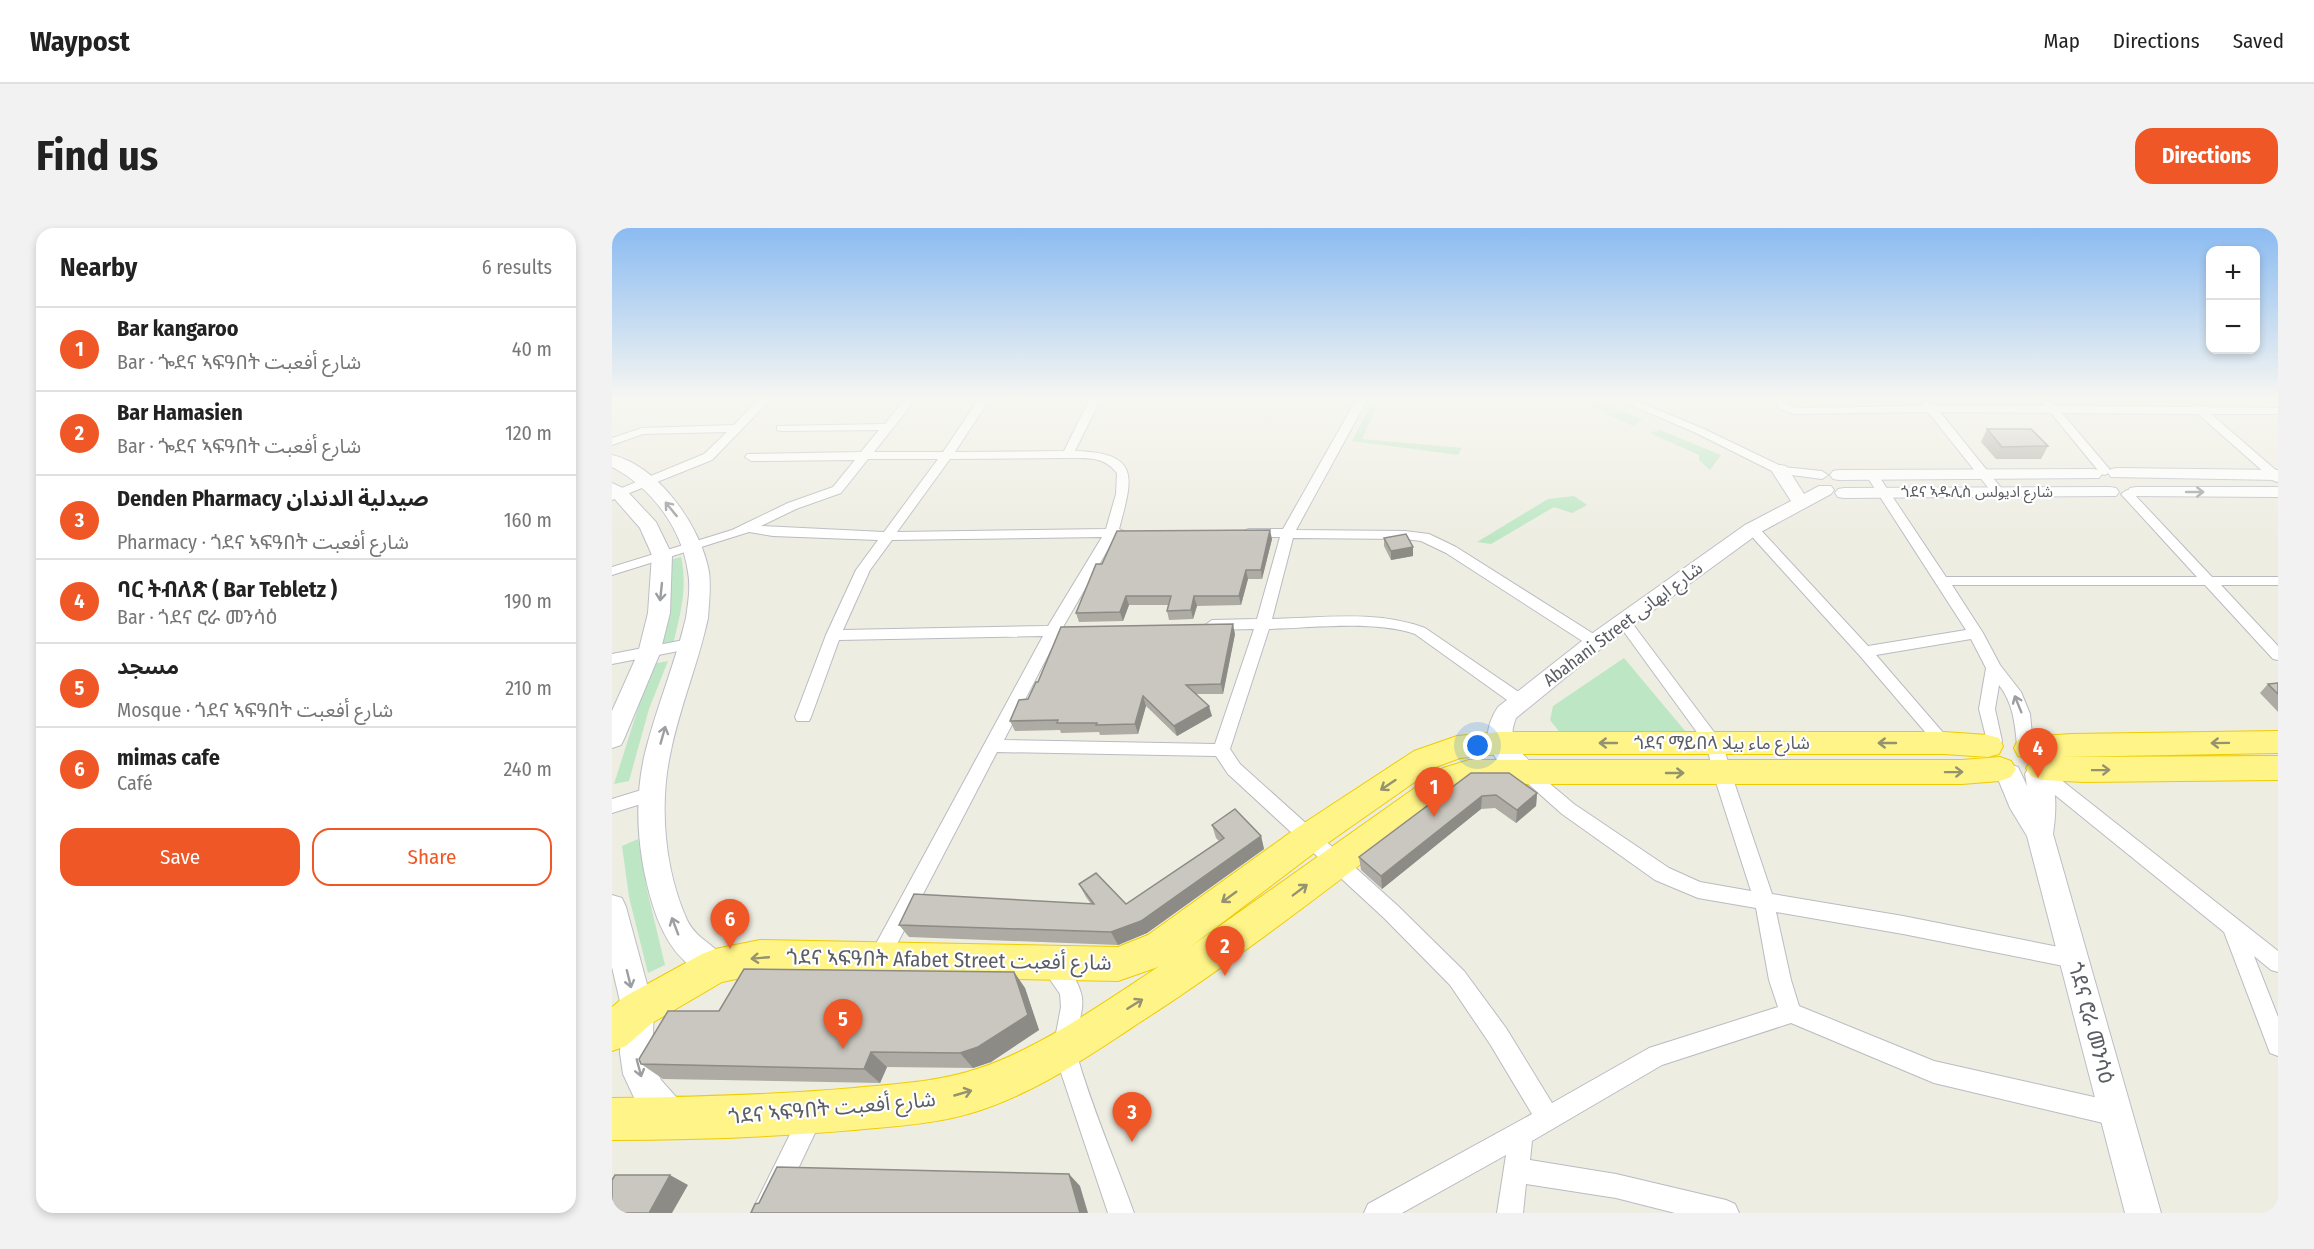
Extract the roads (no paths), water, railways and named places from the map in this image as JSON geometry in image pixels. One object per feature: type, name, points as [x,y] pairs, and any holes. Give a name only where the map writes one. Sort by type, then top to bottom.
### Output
[{"type":"highway","name":"ጎደና ማይበላ شارع ماء بيلا","points":[[1463,759],[1500,743],[1718,759],[1962,772],[2018,760],[2071,745],[2278,742]]},
{"type":"highway","name":"ጎደና ማይበላ شارع ماء بيلا","points":[[1463,759],[1524,772],[1944,743],[2018,760],[2084,770],[2278,768]]},
{"type":"highway","name":"ጎደና ኣፍዓበት Afabet Street شارع أفعبت","points":[[625,1021],[715,966],[760,957],[1118,964],[1142,957],[1161,946],[1310,837],[1425,759],[1463,759]]},
{"type":"highway","name":"ጎደና ኣፍዓበት شارع أفعبت","points":[[612,1119],[673,1119],[812,1113],[948,1098],[993,1085],[1064,1049],[1167,984],[1243,932],[1454,777],[1463,759]]},
{"type":"main road","points":[[612,460],[648,482],[677,515],[691,548],[699,577],[699,599],[689,644],[657,754],[651,794],[653,831],[660,881],[676,931],[693,952],[715,966]]},
{"type":"main road","points":[[1780,470],[1801,503]]},
{"type":"main road","name":"ጎደና ኣዱሊስ شارع اديولس","points":[[1833,483],[1872,475],[1981,473],[2276,475]]},
{"type":"main road","points":[[2105,473],[2136,482],[2139,489],[2124,493],[2093,482],[2091,479],[2105,473]]},
{"type":"main road","name":"ጎደና ኣዱሊስ شارع اديولس","points":[[1833,483],[1884,493],[2278,492]]},
{"type":"main road","name":"Abahani Street شارع ابهانى","points":[[1500,743],[1500,724],[1506,713],[1595,642],[1752,529],[1833,483]]},
{"type":"main road","points":[[612,739],[649,653],[659,613],[662,555],[649,526],[614,492]]},
{"type":"main road","points":[[1500,743],[1508,757],[1524,772]]},
{"type":"main road","name":"ጎደና ሮራ መንሳዕ","points":[[2018,760],[2023,808],[2040,834],[2143,1213]]},
{"type":"main road","points":[[612,907],[625,1021],[636,1053],[640,1074],[649,1092],[673,1119]]},
{"type":"street","points":[[614,492],[648,482],[708,457],[719,446]]},
{"type":"street","points":[[612,571],[749,528],[792,506],[837,490],[874,446]]},
{"type":"street","points":[[803,717],[833,635],[863,570],[890,536],[953,446]]},
{"type":"street","points":[[1068,454],[1072,446]]},
{"type":"street","points":[[1221,750],[1263,624],[1288,533],[1336,446]]},
{"type":"street","points":[[1732,446],[1780,470],[1833,483]]},
{"type":"street","points":[[1960,446],[1998,492]]},
{"type":"street","points":[[2083,446],[2105,473]]},
{"type":"street","points":[[2242,446],[2276,475]]},
{"type":"street","points":[[751,457],[1092,455],[1113,460],[1123,473],[1122,494],[1111,533],[1053,631],[878,960]]},
{"type":"street","points":[[1872,475],[1976,633],[1994,668],[2013,692],[2022,714],[2018,760]]},
{"type":"street","points":[[2124,493],[2278,655]]},
{"type":"street","points":[[749,528],[773,532],[890,536],[1135,533]]},
{"type":"street","points":[[1752,529],[1865,652],[1944,743]]},
{"type":"street","points":[[1229,533],[1424,537],[1451,550],[1595,642]]},
{"type":"street","points":[[1943,582],[2278,581]]},
{"type":"street","points":[[1193,626],[1379,622],[1401,624],[1420,631],[1520,701]]},
{"type":"street","points":[[1624,622],[1718,759],[1764,899],[1780,980],[1791,1013]]},
{"type":"street","points":[[833,635],[1077,630]]},
{"type":"street","points":[[1865,652],[1976,633]]},
{"type":"street","points":[[612,658],[689,644]]},
{"type":"street","points":[[1994,668],[1986,709],[2018,760],[2278,963]]},
{"type":"street","points":[[992,746],[1221,750]]},
{"type":"street","points":[[1221,750],[1234,769],[1391,912],[1457,978],[1498,1036],[1548,1118]]},
{"type":"street","points":[[1524,772],[1594,828],[1662,874],[1698,890],[1730,897],[1764,899],[2074,959]]},
{"type":"street","points":[[612,806],[651,794]]},
{"type":"street","points":[[2233,929],[2278,1045]]},
{"type":"street","points":[[1050,964],[1066,982],[1071,994],[1072,1007],[1064,1049],[1121,1213]]},
{"type":"street","points":[[1377,1213],[1657,1056],[1791,1013],[1934,1072],[2115,1114]]},
{"type":"street","points":[[764,1213],[812,1113]]},
{"type":"street","points":[[1510,1213],[1521,1134]]},
{"type":"street","points":[[1516,1170],[1616,1186],[1726,1213]]},
{"type":"place","name":"ባር ትብለጽ ( Bar Tebletz )","points":[[2038,778]]},
{"type":"place","name":"Bar kangaroo","points":[[1434,817]]},
{"type":"place","name":"mimas cafe","points":[[730,949]]},
{"type":"place","name":"Bar Hamasien","points":[[1225,976]]},
{"type":"place","name":"مسجد","points":[[843,1049]]},
{"type":"place","name":"Denden Pharmacy صيدلية الدندان","points":[[1132,1142]]}]
